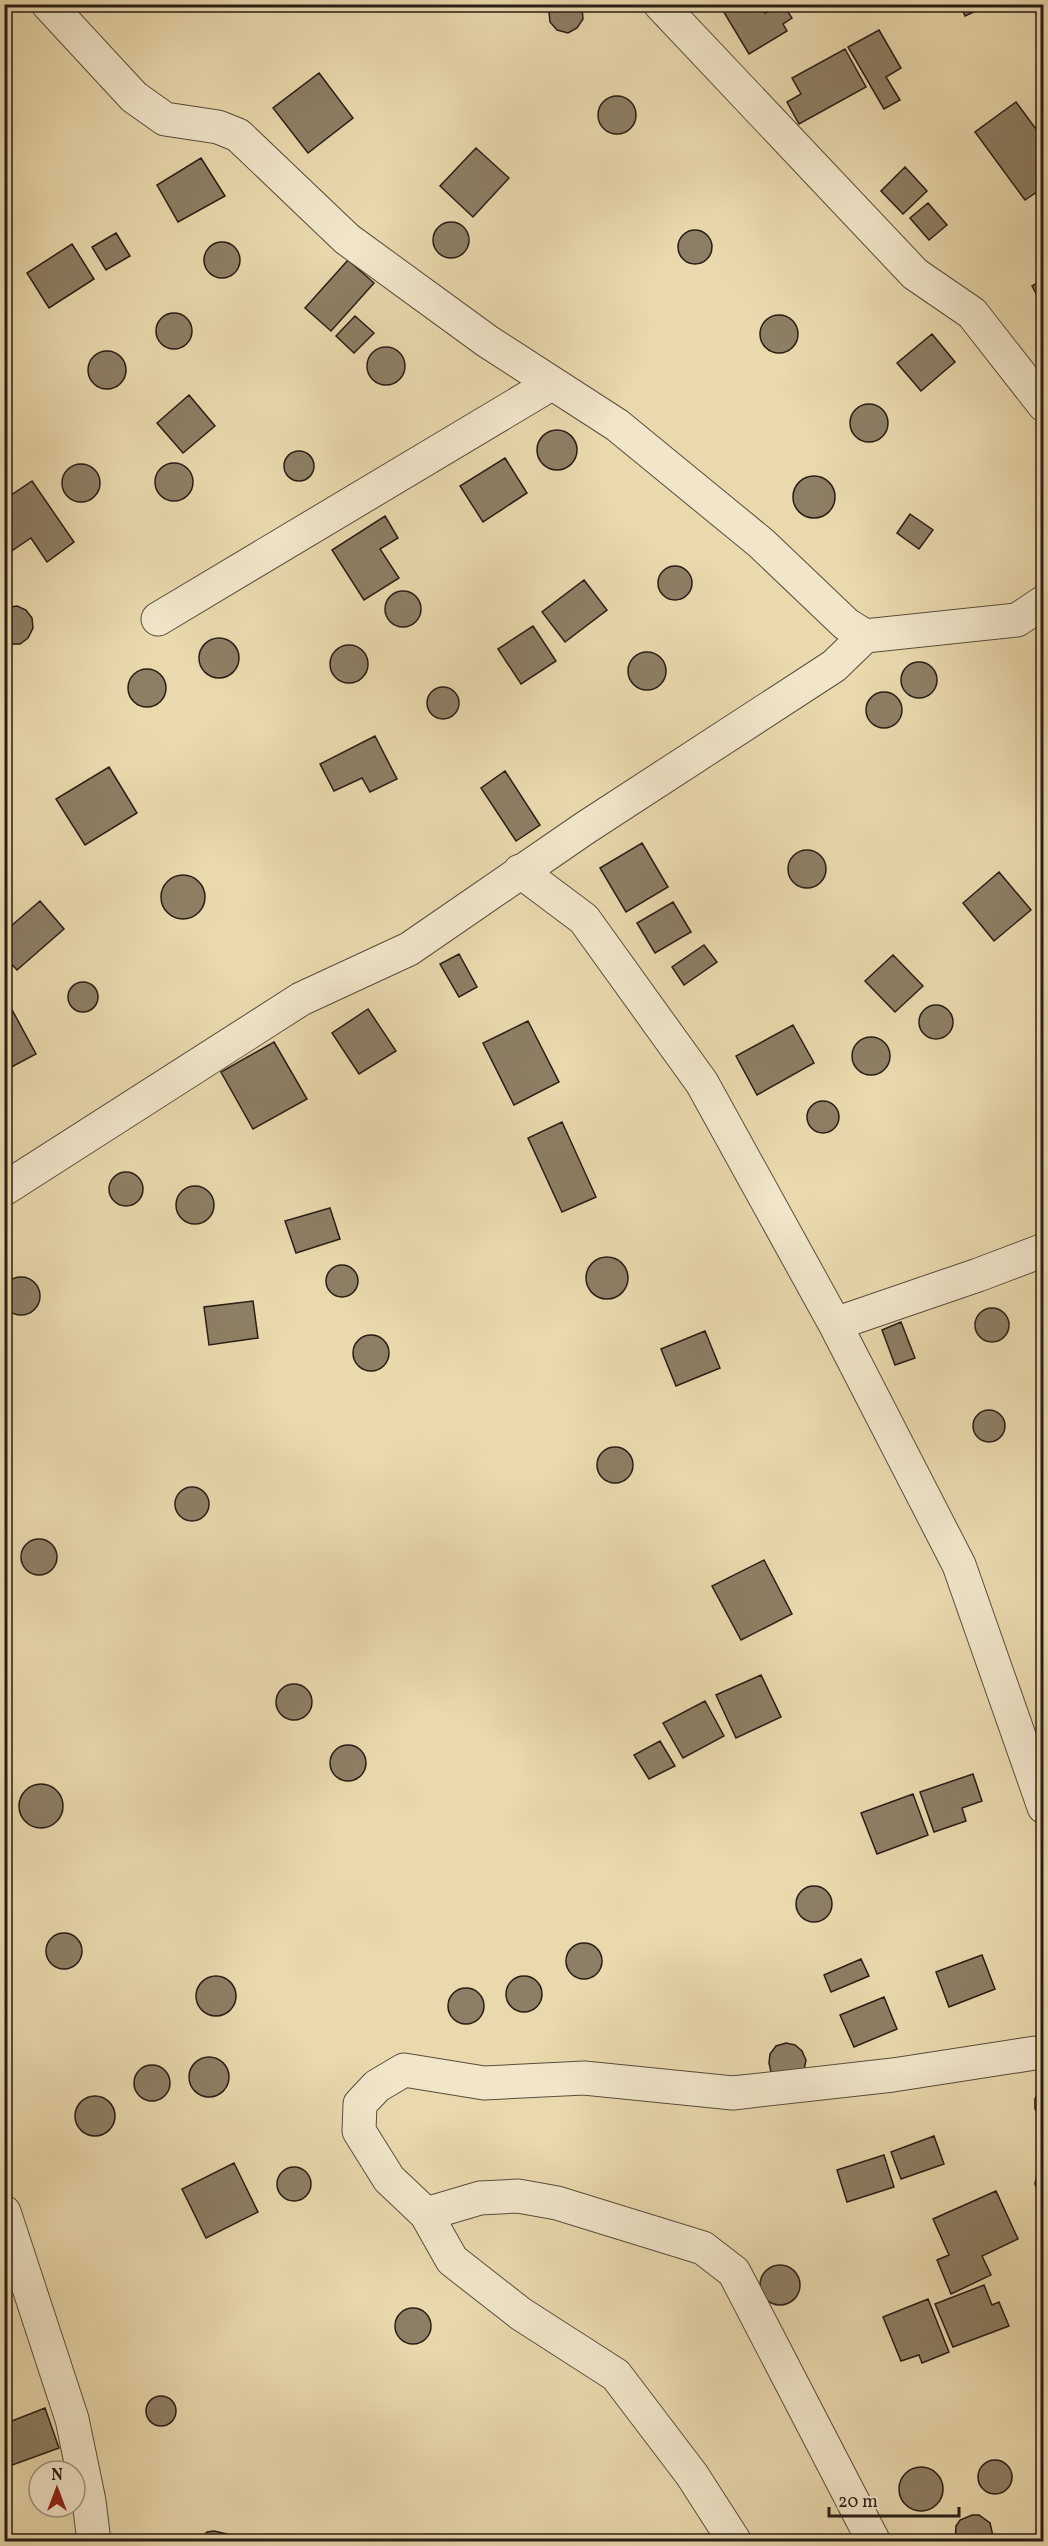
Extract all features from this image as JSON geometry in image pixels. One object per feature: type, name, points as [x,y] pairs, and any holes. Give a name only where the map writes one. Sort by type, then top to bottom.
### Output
[{"type":"street","points":[[48,4],[134,97],[165,118],[218,127],[238,135],[347,239],[487,341],[617,425],[761,543],[846,624],[865,636]]},
{"type":"street","points":[[660,4],[915,274],[972,313],[1044,405]]},
{"type":"street","points":[[159,619],[551,384]]},
{"type":"street","points":[[4,1189],[301,999],[409,949],[520,872],[834,666],[865,636],[1017,620],[1044,602]]},
{"type":"street","points":[[520,872],[584,920],[702,1083],[835,1324],[959,1565],[1044,1807]]},
{"type":"street","points":[[835,1324],[1044,1250]]},
{"type":"street","points":[[735,2541],[692,2475],[616,2375],[521,2314],[452,2260],[426,2214],[389,2179],[359,2131],[360,2104],[377,2085],[404,2070],[484,2083],[584,2078],[733,2093],[893,2075],[1035,2053]]},
{"type":"street","points":[[426,2214],[480,2198],[528,2198],[557,2203],[703,2248],[734,2272],[874,2541]]},
{"type":"street","points":[[4,2212],[72,2419],[89,2501],[94,2541]]},
{"type":"building","points":[[553,4],[579,4],[582,8],[583,19],[577,28],[568,33],[557,30],[550,22],[549,12]]},
{"type":"building","points":[[719,4],[760,4],[765,13],[783,4],[792,18],[783,24],[787,31],[749,54]]},
{"type":"building","points":[[960,4],[991,4],[965,16]]},
{"type":"building","points":[[1032,4],[1044,4],[1044,24],[1041,25]]},
{"type":"building","points":[[879,30],[901,68],[886,77],[900,100],[884,109],[848,47]]},
{"type":"building","points":[[845,49],[866,87],[799,124],[787,102],[801,94],[792,78]]},
{"type":"building","points":[[319,73],[353,118],[308,153],[273,108]]},
{"type":"building","points":[[617,96],[630,102],[636,115],[630,128],[617,134],[604,128],[598,115],[604,102]]},
{"type":"building","points":[[1016,102],[1044,140],[1044,164],[1041,166],[1044,170],[1044,187],[1025,200],[975,132]]},
{"type":"building","points":[[476,148],[509,178],[473,217],[440,186]]},
{"type":"building","points":[[201,158],[225,196],[178,222],[157,185]]},
{"type":"building","points":[[905,167],[927,191],[903,214],[881,191]]},
{"type":"building","points":[[928,203],[947,225],[929,240],[910,218]]},
{"type":"building","points":[[451,222],[464,227],[469,240],[464,253],[451,258],[438,253],[433,240],[438,227]]},
{"type":"building","points":[[695,230],[707,235],[712,247],[707,259],[695,264],[683,259],[678,247],[683,235]]},
{"type":"building","points":[[116,233],[130,256],[106,270],[92,247]]},
{"type":"building","points":[[222,242],[235,247],[240,260],[235,273],[222,278],[209,273],[204,260],[209,247]]},
{"type":"building","points":[[72,244],[94,279],[49,308],[27,273]]},
{"type":"building","points":[[348,260],[374,283],[331,331],[305,308]]},
{"type":"building","points":[[1044,279],[1044,308],[1032,286]]},
{"type":"building","points":[[174,313],[187,318],[192,331],[187,344],[174,349],[161,344],[156,331],[161,318]]},
{"type":"building","points":[[779,315],[786,316],[792,321],[797,327],[797,341],[792,347],[786,352],[779,353],[772,352],[766,347],[761,341],[760,334],[761,327],[766,321],[772,316]]},
{"type":"building","points":[[355,316],[374,333],[354,353],[336,336]]},
{"type":"building","points":[[932,334],[955,362],[921,391],[897,363]]},
{"type":"building","points":[[386,347],[399,353],[405,366],[399,379],[386,385],[373,379],[367,366],[373,353]]},
{"type":"building","points":[[107,351],[120,357],[126,370],[120,383],[107,389],[94,383],[88,370],[94,357]]},
{"type":"building","points":[[189,395],[215,426],[183,453],[157,423]]},
{"type":"building","points":[[869,404],[883,409],[888,423],[883,437],[869,442],[855,437],[850,423],[855,409]]},
{"type":"building","points":[[557,430],[571,436],[577,450],[571,464],[557,470],[543,464],[537,450],[543,436]]},
{"type":"building","points":[[299,451],[310,455],[314,466],[310,477],[299,481],[288,477],[284,466],[288,455]]},
{"type":"building","points":[[505,458],[527,493],[483,522],[460,486]]},
{"type":"building","points":[[174,463],[187,469],[193,482],[187,495],[174,501],[161,495],[155,482],[161,469]]},
{"type":"building","points":[[81,464],[88,465],[94,470],[99,476],[99,490],[94,496],[88,501],[81,502],[74,501],[68,496],[63,490],[62,483],[63,476],[68,470],[74,465]]},
{"type":"building","points":[[814,476],[829,482],[835,497],[829,512],[814,518],[799,512],[793,497],[799,482]]},
{"type":"building","points":[[32,481],[74,542],[47,562],[31,538],[4,556],[4,500]]},
{"type":"building","points":[[910,514],[933,530],[919,549],[897,533]]},
{"type":"building","points":[[385,516],[398,538],[380,549],[399,578],[364,600],[332,550]]},
{"type":"building","points":[[675,566],[687,571],[692,583],[687,595],[675,600],[663,595],[658,583],[663,571]]},
{"type":"building","points":[[584,580],[607,610],[565,642],[542,612]]},
{"type":"building","points":[[403,591],[416,596],[421,609],[416,622],[403,627],[390,622],[385,609],[390,596]]},
{"type":"building","points":[[17,606],[26,610],[32,618],[33,628],[28,638],[20,644],[10,644],[4,642],[4,608]]},
{"type":"building","points":[[533,626],[556,661],[521,684],[498,649]]},
{"type":"building","points":[[219,638],[233,644],[239,658],[233,672],[219,678],[205,672],[199,658],[205,644]]},
{"type":"building","points":[[349,645],[356,646],[362,651],[367,657],[367,671],[362,677],[356,682],[349,683],[342,682],[336,677],[331,671],[330,664],[331,657],[336,651],[342,646]]},
{"type":"building","points":[[647,652],[661,657],[666,671],[661,685],[647,690],[633,685],[628,671],[633,657]]},
{"type":"building","points":[[919,662],[932,667],[937,680],[932,693],[919,698],[906,693],[901,680],[906,667]]},
{"type":"building","points":[[147,669],[161,674],[166,688],[161,702],[147,707],[133,702],[128,688],[133,674]]},
{"type":"building","points":[[443,687],[454,692],[459,703],[454,714],[443,719],[432,714],[427,703],[432,692]]},
{"type":"building","points":[[884,692],[896,698],[902,710],[896,722],[884,728],[872,722],[866,710],[872,698]]},
{"type":"building","points":[[375,736],[397,779],[370,792],[362,778],[334,791],[320,764]]},
{"type":"building","points":[[109,767],[137,813],[85,845],[56,799]]},
{"type":"building","points":[[505,771],[540,825],[516,841],[481,788]]},
{"type":"building","points":[[642,843],[668,887],[626,912],[600,868]]},
{"type":"building","points":[[807,850],[820,856],[826,869],[820,882],[807,888],[794,882],[788,869],[794,856]]},
{"type":"building","points":[[999,872],[1031,910],[994,941],[963,903]]},
{"type":"building","points":[[183,875],[198,882],[205,897],[198,912],[183,919],[168,912],[161,897],[168,882]]},
{"type":"building","points":[[40,901],[64,929],[17,970],[4,956],[4,932]]},
{"type":"building","points":[[673,902],[691,932],[655,953],[637,923]]},
{"type":"building","points":[[704,945],[717,962],[684,985],[672,967]]},
{"type":"building","points":[[459,954],[477,987],[459,997],[440,964]]},
{"type":"building","points":[[893,955],[923,986],[895,1012],[865,981]]},
{"type":"building","points":[[83,982],[94,986],[98,997],[94,1008],[83,1012],[72,1008],[68,997],[72,986]]},
{"type":"building","points":[[4,995],[36,1054],[4,1071]]},
{"type":"building","points":[[936,1005],[948,1010],[953,1022],[948,1034],[936,1039],[924,1034],[919,1022],[924,1010]]},
{"type":"building","points":[[368,1009],[396,1051],[359,1074],[332,1033]]},
{"type":"building","points":[[528,1021],[559,1082],[514,1105],[483,1043]]},
{"type":"building","points":[[793,1025],[814,1063],[757,1095],[736,1056]]},
{"type":"building","points":[[871,1037],[885,1042],[890,1056],[885,1070],[871,1075],[857,1070],[852,1056],[857,1042]]},
{"type":"building","points":[[274,1042],[307,1099],[253,1129],[221,1072]]},
{"type":"building","points":[[823,1101],[834,1106],[839,1117],[834,1128],[823,1133],[812,1128],[807,1117],[812,1106]]},
{"type":"building","points":[[562,1122],[596,1197],[562,1212],[528,1138]]},
{"type":"building","points":[[126,1172],[138,1177],[143,1189],[138,1201],[126,1206],[114,1201],[109,1189],[114,1177]]},
{"type":"building","points":[[195,1186],[208,1192],[214,1205],[208,1218],[195,1224],[182,1218],[176,1205],[182,1192]]},
{"type":"building","points":[[330,1208],[340,1239],[296,1253],[285,1221]]},
{"type":"building","points":[[607,1257],[622,1263],[628,1278],[622,1293],[607,1299],[592,1293],[586,1278],[592,1263]]},
{"type":"building","points":[[342,1265],[353,1270],[358,1281],[353,1292],[342,1297],[331,1292],[326,1281],[331,1270]]},
{"type":"building","points":[[21,1277],[34,1283],[40,1296],[34,1309],[21,1315],[8,1309],[2,1296],[8,1283]]},
{"type":"building","points":[[253,1301],[258,1338],[209,1345],[204,1307]]},
{"type":"building","points":[[992,1308],[1004,1313],[1009,1325],[1004,1337],[992,1342],[980,1337],[975,1325],[980,1313]]},
{"type":"building","points":[[901,1322],[915,1358],[895,1365],[882,1330]]},
{"type":"building","points":[[705,1331],[720,1368],[676,1386],[661,1349]]},
{"type":"building","points":[[371,1335],[383,1341],[389,1353],[383,1365],[371,1371],[359,1365],[353,1353],[359,1341]]},
{"type":"building","points":[[989,1410],[1001,1414],[1005,1426],[1001,1438],[989,1442],[977,1438],[973,1426],[977,1414]]},
{"type":"building","points":[[615,1447],[628,1452],[633,1465],[628,1478],[615,1483],[602,1478],[597,1465],[602,1452]]},
{"type":"building","points":[[192,1487],[204,1492],[209,1504],[204,1516],[192,1521],[180,1516],[175,1504],[180,1492]]},
{"type":"building","points":[[39,1539],[52,1544],[57,1557],[52,1570],[39,1575],[26,1570],[21,1557],[26,1544]]},
{"type":"building","points":[[764,1560],[792,1614],[741,1640],[712,1586]]},
{"type":"building","points":[[761,1675],[781,1717],[736,1738],[716,1695]]},
{"type":"building","points":[[294,1684],[307,1689],[312,1702],[307,1715],[294,1720],[281,1715],[276,1702],[281,1689]]},
{"type":"building","points":[[705,1701],[724,1736],[683,1758],[663,1723]]},
{"type":"building","points":[[660,1741],[675,1766],[649,1779],[634,1755]]},
{"type":"building","points":[[348,1745],[361,1750],[366,1763],[361,1776],[348,1781],[335,1776],[330,1763],[335,1750]]},
{"type":"building","points":[[973,1774],[982,1801],[962,1808],[966,1821],[934,1832],[920,1792]]},
{"type":"building","points":[[41,1784],[56,1791],[63,1806],[56,1821],[41,1828],[26,1821],[19,1806],[26,1791]]},
{"type":"building","points":[[913,1794],[928,1835],[877,1854],[861,1813]]},
{"type":"building","points":[[814,1886],[827,1891],[832,1904],[827,1917],[814,1922],[801,1917],[796,1904],[801,1891]]},
{"type":"building","points":[[64,1933],[77,1938],[82,1951],[77,1964],[64,1969],[51,1964],[46,1951],[51,1938]]},
{"type":"building","points":[[584,1943],[597,1948],[602,1961],[597,1974],[584,1979],[571,1974],[566,1961],[571,1948]]},
{"type":"building","points":[[982,1955],[995,1989],[949,2007],[936,1972]]},
{"type":"building","points":[[861,1959],[869,1976],[831,1992],[824,1975]]},
{"type":"building","points":[[216,1976],[224,1977],[230,1982],[235,1988],[235,2004],[230,2010],[224,2015],[216,2016],[208,2015],[202,2010],[197,2004],[196,1996],[197,1988],[202,1982],[208,1977]]},
{"type":"building","points":[[524,1976],[537,1981],[542,1994],[537,2007],[524,2012],[511,2007],[506,1994],[511,1981]]},
{"type":"building","points":[[466,1988],[479,1993],[484,2006],[479,2019],[466,2024],[453,2019],[448,2006],[453,1993]]},
{"type":"building","points":[[884,1997],[897,2029],[854,2047],[840,2015]]},
{"type":"building","points":[[786,2043],[795,2045],[802,2051],[806,2060],[804,2070],[779,2078],[771,2072],[770,2054],[776,2046]]},
{"type":"building","points":[[209,2057],[223,2063],[229,2077],[223,2091],[209,2097],[195,2091],[189,2077],[195,2063]]},
{"type":"building","points":[[152,2065],[165,2070],[170,2083],[165,2096],[152,2101],[139,2096],[134,2083],[139,2070]]},
{"type":"building","points":[[1044,2088],[1044,2119],[1035,2109],[1035,2099],[1039,2091]]},
{"type":"building","points":[[95,2096],[103,2097],[109,2102],[114,2108],[114,2124],[109,2130],[103,2135],[95,2136],[87,2135],[81,2130],[76,2124],[75,2116],[76,2108],[81,2102],[87,2097]]},
{"type":"building","points":[[934,2136],[944,2164],[901,2179],[891,2152]]},
{"type":"building","points":[[884,2155],[894,2187],[847,2202],[837,2170]]},
{"type":"building","points":[[234,2163],[258,2212],[206,2238],[182,2189]]},
{"type":"building","points":[[294,2167],[306,2172],[311,2184],[306,2196],[294,2201],[282,2196],[277,2184],[282,2172]]},
{"type":"building","points":[[1044,2167],[1044,2199],[1038,2193],[1035,2184],[1037,2174]]},
{"type":"building","points":[[996,2191],[1018,2239],[982,2256],[991,2275],[951,2294],[937,2260],[949,2255],[933,2219]]},
{"type":"building","points":[[780,2265],[788,2266],[794,2271],[799,2277],[799,2293],[794,2299],[788,2304],[780,2305],[772,2304],[766,2299],[761,2293],[760,2285],[761,2277],[766,2271],[772,2266]]},
{"type":"building","points":[[984,2285],[992,2305],[999,2302],[1009,2326],[953,2347],[935,2304]]},
{"type":"building","points":[[928,2299],[949,2352],[922,2363],[919,2355],[901,2361],[883,2317]]},
{"type":"building","points":[[413,2308],[426,2313],[431,2326],[426,2339],[413,2344],[400,2339],[395,2326],[400,2313]]},
{"type":"building","points":[[161,2396],[167,2397],[175,2405],[175,2417],[167,2425],[161,2426],[155,2425],[147,2417],[146,2411],[147,2405],[155,2397]]},
{"type":"building","points":[[45,2408],[59,2448],[4,2468],[4,2424]]},
{"type":"building","points":[[995,2460],[1007,2465],[1012,2477],[1007,2489],[995,2494],[983,2489],[978,2477],[983,2465]]},
{"type":"building","points":[[921,2467],[930,2468],[937,2473],[942,2480],[942,2498],[937,2505],[930,2510],[921,2511],[912,2510],[905,2505],[900,2498],[899,2489],[900,2480],[905,2473],[912,2468]]},
{"type":"building","points":[[979,2515],[990,2523],[992,2542],[955,2542],[956,2526],[960,2520]]},
{"type":"building","points":[[207,2532],[227,2534],[234,2542],[198,2542]]}]
